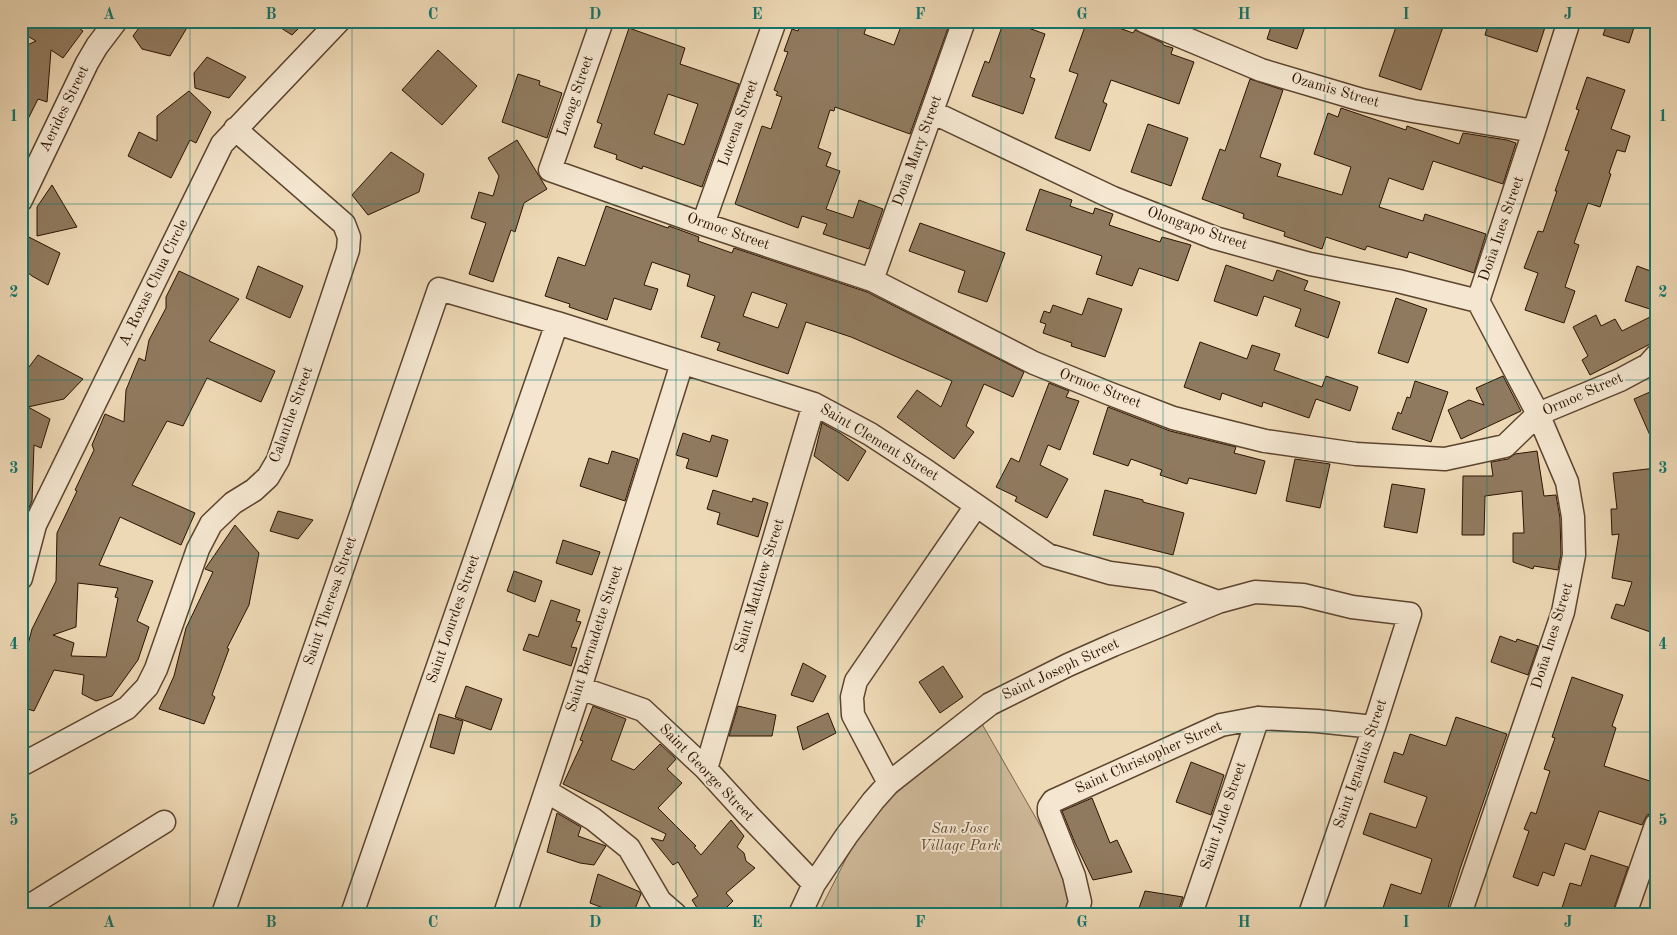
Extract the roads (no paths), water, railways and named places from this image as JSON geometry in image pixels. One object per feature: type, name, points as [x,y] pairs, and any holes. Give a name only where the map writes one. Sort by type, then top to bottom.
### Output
[{"type":"street","name":"Aerides Street","points":[[21,200],[87,63],[116,21]]},
{"type":"street","name":"A. Roxas Chua Circle","points":[[21,578],[28,521],[222,144],[339,21]]},
{"type":"street","name":"Laoag Street","points":[[550,170],[602,21]]},
{"type":"street","name":"Lucena Street","points":[[703,224],[775,21]]},
{"type":"street","name":"Doña Mary Street","points":[[872,280],[964,21]]},
{"type":"street","name":"Ozamis Street","points":[[1144,21],[1261,70],[1362,100],[1413,111],[1534,131]]},
{"type":"street","name":"Doña Ines Street","points":[[1463,913],[1563,612],[1574,555],[1573,517],[1567,482],[1538,414],[1478,301],[1569,21]]},
{"type":"street","name":"Olongapo Street","points":[[932,112],[1113,198],[1215,238],[1310,264],[1398,281],[1478,301]]},
{"type":"street","name":"Calanthe Street","points":[[21,765],[126,708],[147,687],[156,669],[198,550],[211,524],[233,503],[254,490],[268,478],[278,460],[348,250],[349,236],[344,224],[235,129]]},
{"type":"street","name":"Ormoc Street","points":[[550,170],[703,224],[872,280],[1034,363],[1173,418],[1265,440],[1356,454],[1445,458],[1505,446],[1538,414],[1620,380],[1648,365],[1656,356]]},
{"type":"street","name":"Saint Clement Street","points":[[439,289],[557,323],[682,364],[814,404],[870,434],[1048,555],[1110,573],[1156,579],[1218,602]]},
{"type":"street","name":"Saint Theresa Street","points":[[223,914],[439,289]]},
{"type":"street","name":"Saint Lourdes Street","points":[[352,914],[557,323]]},
{"type":"street","name":"Saint Bernadette Street","points":[[505,914],[580,688],[682,364]]},
{"type":"street","name":"Saint Matthew Street","points":[[706,768],[814,404]]},
{"type":"street","points":[[889,783],[853,715],[852,697],[856,681],[976,506]]},
{"type":"street","name":"Saint Joseph Street","points":[[800,914],[814,884],[846,835],[873,800],[889,783],[990,704],[1113,645],[1218,602],[1255,592],[1303,595],[1352,607],[1410,614]]},
{"type":"street","name":"Saint Ignatius Street","points":[[1310,914],[1374,728],[1410,614]]},
{"type":"street","name":"Saint George Street","points":[[580,688],[643,710],[706,768],[814,884]]},
{"type":"street","name":"Saint Christopher Street","points":[[1076,914],[1080,902],[1074,876],[1049,813],[1049,807],[1053,800],[1221,725],[1258,718],[1317,721],[1374,728]]},
{"type":"street","name":"Saint Jude Street","points":[[1191,914],[1258,718]]},
{"type":"street","points":[[546,792],[593,819],[629,848],[663,910]]},
{"type":"street","points":[[21,910],[164,822]]},
{"type":"street","points":[[1625,914],[1656,825]]},
{"type":"park label","name":"San Jose Village Park","points":[[960,838]]}]
